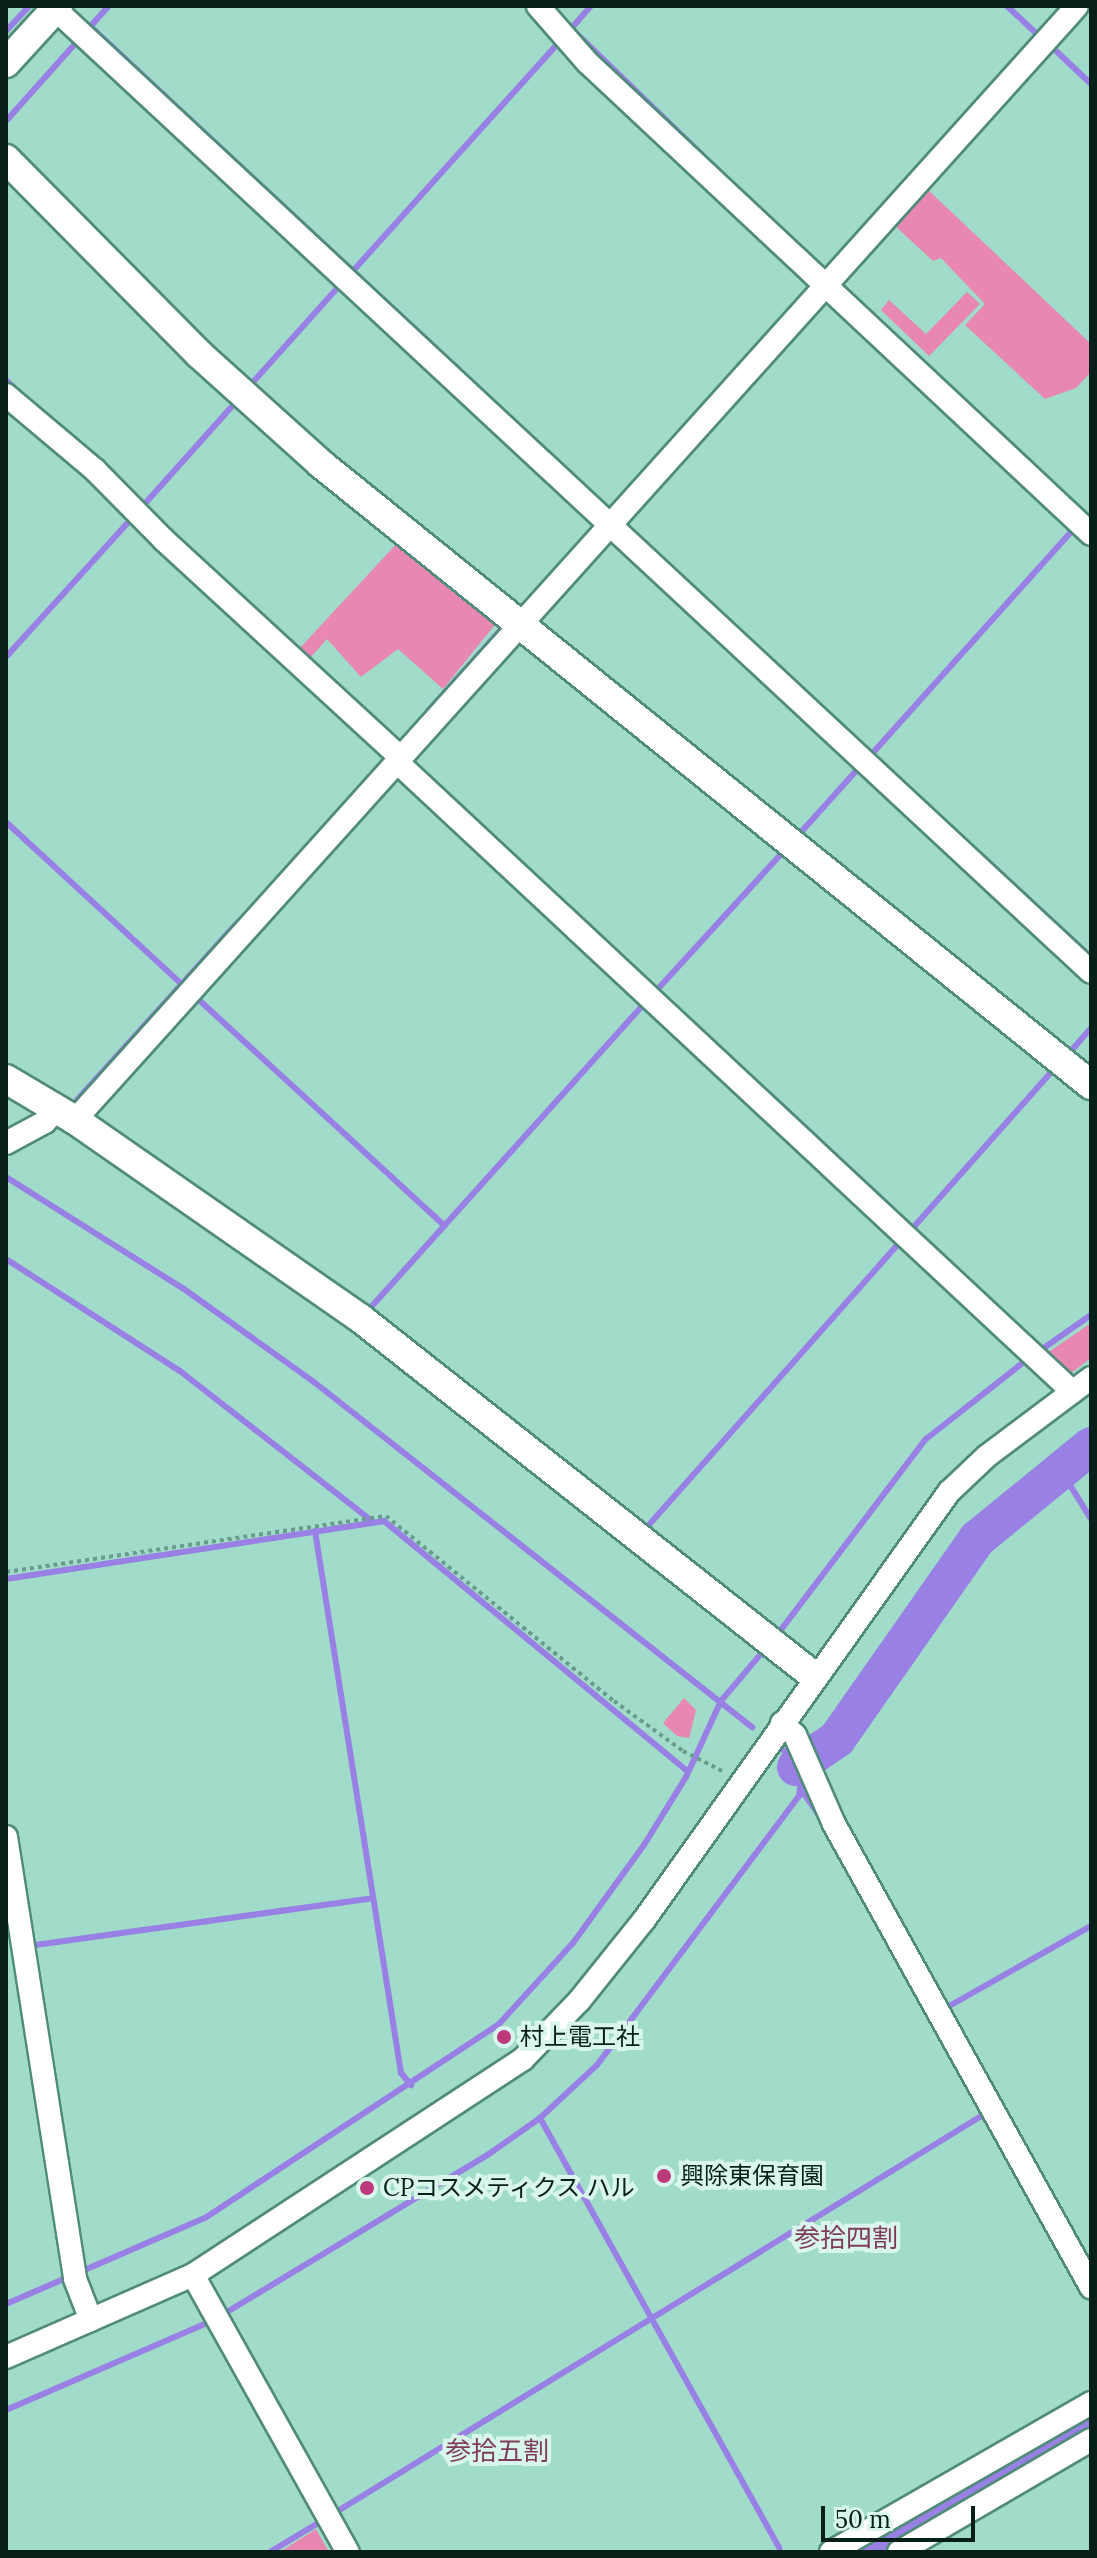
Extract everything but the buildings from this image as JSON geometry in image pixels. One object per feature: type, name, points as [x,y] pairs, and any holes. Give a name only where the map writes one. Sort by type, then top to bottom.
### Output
[{"type":"street","points":[[538,6],[587,62],[1091,534]]},
{"type":"street","points":[[6,1143],[65,1114],[398,759],[1077,6]]},
{"type":"street","points":[[6,63],[57,8],[1091,972]]},
{"type":"street","points":[[6,159],[221,374],[321,464],[1091,1085]]},
{"type":"street","points":[[6,395],[95,470],[226,599],[1033,1355],[1082,1385],[987,1456],[949,1492],[814,1676],[644,1920],[579,2001],[523,2059],[193,2275],[6,2357]]},
{"type":"street","points":[[6,1079],[65,1114],[360,1318],[814,1676]]},
{"type":"street","points":[[782,1723],[804,1751],[834,1824],[1091,2287]]},
{"type":"street","points":[[6,1837],[75,2273],[91,2320]]},
{"type":"street","points":[[193,2275],[348,2552]]},
{"type":"street","points":[[903,2541],[1091,2403]]},
{"type":"street","points":[[831,2552],[903,2541],[1091,2440]]},
{"type":"path","points":[[6,1572],[372,1516],[393,1520],[540,1643],[690,1755],[739,1783]]},
{"type":"shaded area","points":[[925,187],[1091,344],[1091,372],[1076,388],[1045,399],[965,325],[985,304],[941,258],[933,261],[893,224]]},
{"type":"shaded area","points":[[967,292],[980,304],[929,356],[881,310],[889,300],[926,334]]},
{"type":"shaded area","points":[[399,541],[498,621],[443,689],[398,649],[361,677],[327,639],[310,658],[299,649]]},
{"type":"shaded area","points":[[1091,1323],[1091,1358],[1066,1377],[1043,1356]]},
{"type":"shaded area","points":[[684,1698],[696,1710],[689,1738],[677,1736],[663,1723]]},
{"type":"shaded area","points":[[316,2529],[329,2552],[280,2552]]},
{"type":"waterway","points":[[6,31],[29,6]]},
{"type":"waterway","points":[[88,29],[109,6]]},
{"type":"waterway","points":[[570,30],[591,6]]},
{"type":"waterway","points":[[1007,6],[1040,37]]},
{"type":"waterway","points":[[91,27],[487,396]]},
{"type":"waterway","points":[[578,35],[717,169]]},
{"type":"waterway","points":[[6,121],[81,37]]},
{"type":"waterway","points":[[352,272],[561,40]]},
{"type":"waterway","points":[[1053,48],[1091,84]]},
{"type":"waterway","points":[[253,382],[341,284]]},
{"type":"waterway","points":[[6,380],[15,389]]},
{"type":"waterway","points":[[141,508],[235,403]]},
{"type":"waterway","points":[[6,657],[132,518]]},
{"type":"waterway","points":[[870,756],[1073,530]]},
{"type":"waterway","points":[[429,710],[499,632]]},
{"type":"waterway","points":[[802,831],[856,771]]},
{"type":"waterway","points":[[6,822],[184,986]]},
{"type":"waterway","points":[[656,991],[783,852]]},
{"type":"waterway","points":[[985,859],[1091,957]]},
{"type":"waterway","points":[[77,1100],[238,922]]},
{"type":"waterway","points":[[198,999],[445,1226]]},
{"type":"waterway","points":[[372,1306],[645,1003]]},
{"type":"waterway","points":[[1071,1051],[1091,1028]]},
{"type":"waterway","points":[[911,1230],[1052,1071]]},
{"type":"waterway","points":[[770,1095],[893,1210]]},
{"type":"waterway","points":[[6,1177],[184,1289],[314,1382],[752,1727]]},
{"type":"waterway","points":[[647,1527],[899,1243]]},
{"type":"waterway","points":[[6,1259],[180,1371],[373,1522]]},
{"type":"waterway","points":[[1038,1352],[1091,1315]]},
{"type":"waterway","points":[[777,1635],[926,1439],[1029,1358]]},
{"type":"waterway","points":[[796,1767],[837,1739],[977,1539],[1091,1446]]},
{"type":"waterway","points":[[1060,1469],[1091,1519]]},
{"type":"waterway","points":[[6,1579],[384,1521],[687,1771]]},
{"type":"waterway","points":[[315,1531],[401,2073],[411,2085]]},
{"type":"waterway","points":[[6,2304],[205,2218],[499,2024],[573,1943],[644,1845],[686,1777],[721,1701],[765,1649]]},
{"type":"waterway","points":[[222,2315],[489,2154],[540,2118],[597,2065],[799,1796],[801,1779],[784,1751]]},
{"type":"waterway","points":[[800,1788],[819,1815]]},
{"type":"waterway","points":[[28,1946],[373,1898]]},
{"type":"waterway","points":[[944,2009],[1091,1926]]},
{"type":"waterway","points":[[333,2514],[986,2113]]},
{"type":"waterway","points":[[540,2118],[779,2548]]},
{"type":"waterway","points":[[6,2410],[212,2321]]},
{"type":"waterway","points":[[867,2552],[1091,2424]]},
{"type":"waterway","points":[[270,2552],[323,2520]]},
{"type":"place","name":"村上電工社","points":[[504,2037]]},
{"type":"place","name":"興除東保育園","points":[[664,2176]]},
{"type":"place","name":"CPコスメティクス ハル","points":[[367,2188]]},
{"type":"district","name":"参拾四割","points":[[846,2238]]},
{"type":"district","name":"参拾五割","points":[[497,2451]]}]
